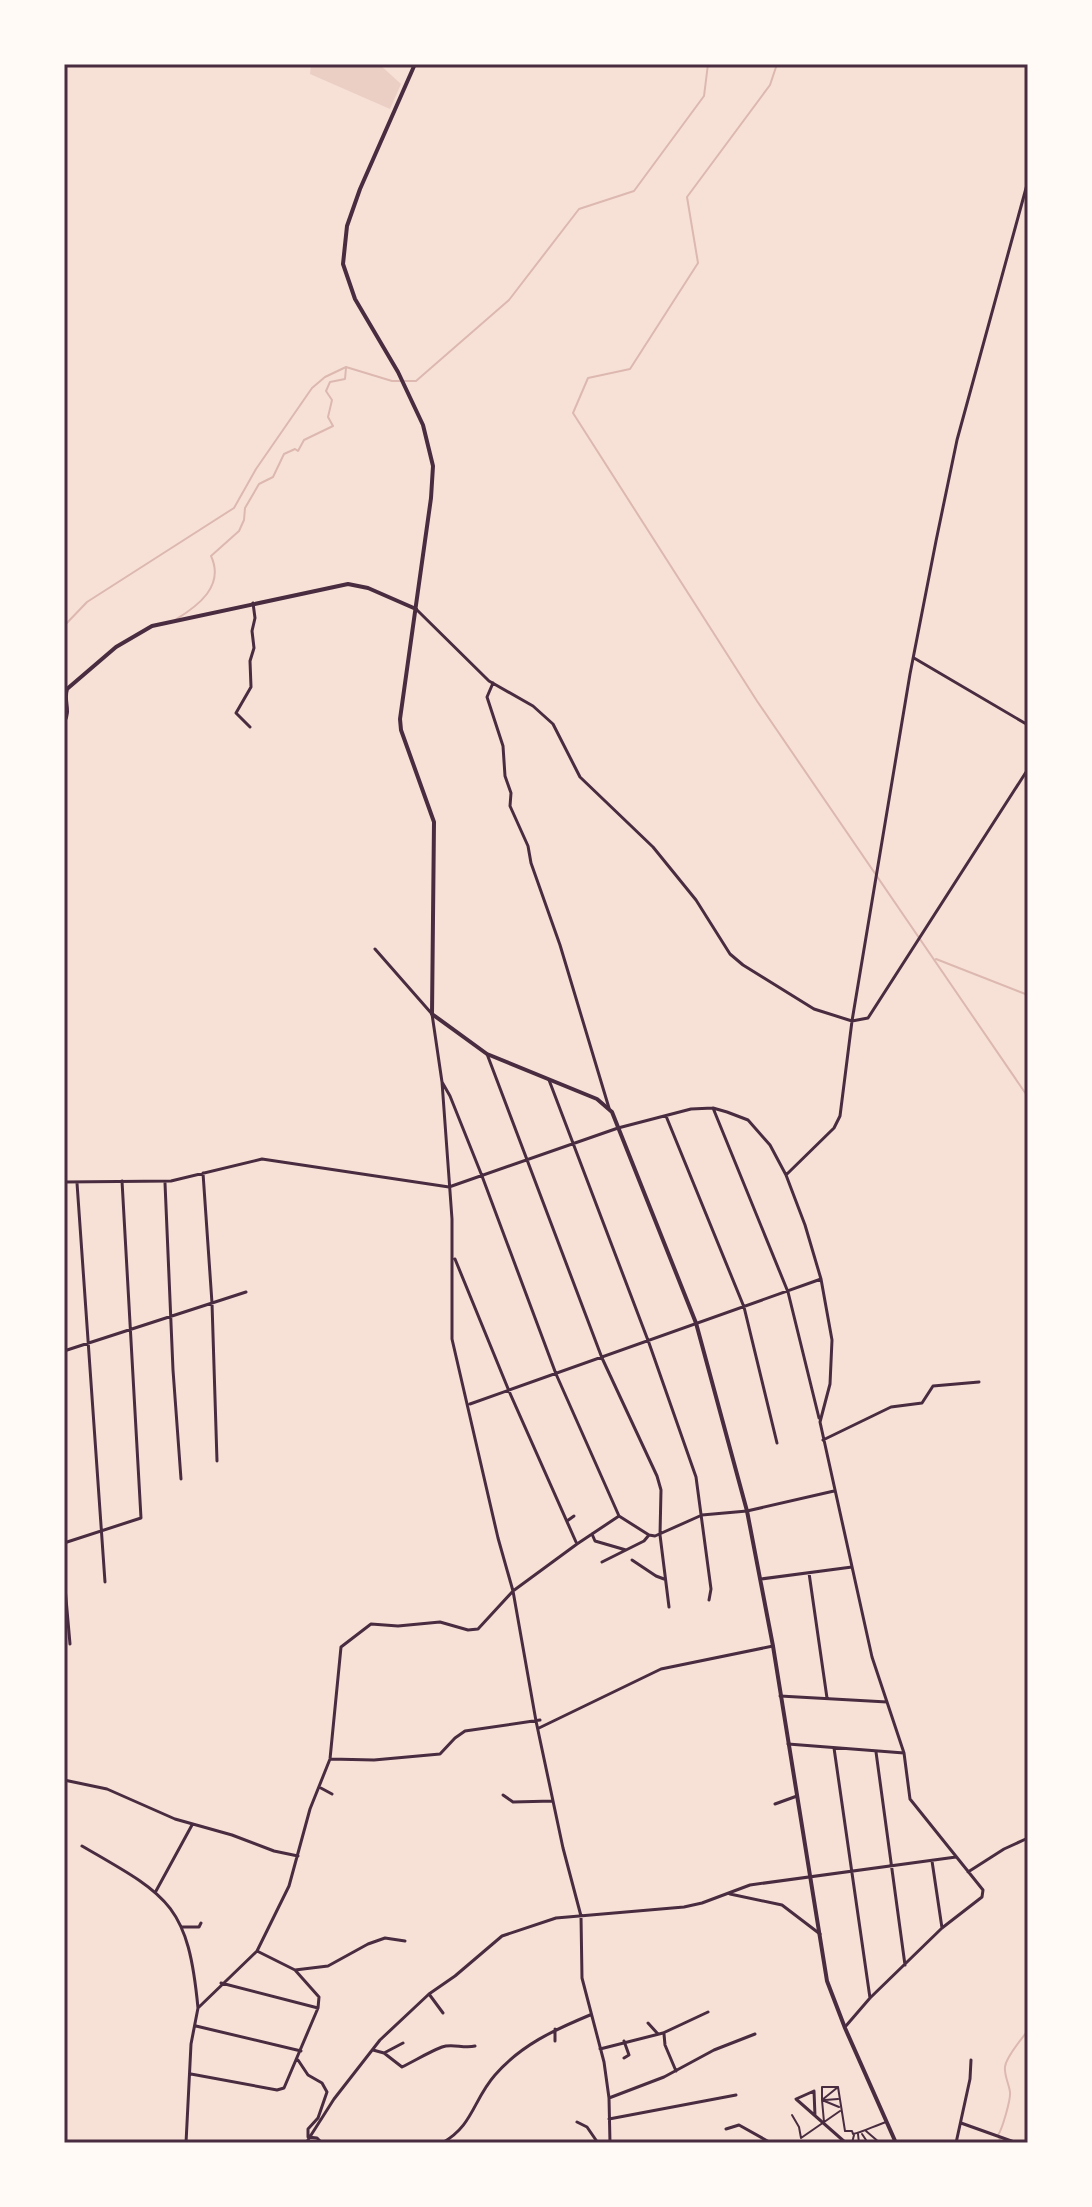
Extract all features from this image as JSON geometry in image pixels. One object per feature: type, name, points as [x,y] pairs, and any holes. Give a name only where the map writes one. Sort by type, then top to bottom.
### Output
[{"type":"street","points":[[415,64],[360,189],[347,226],[343,264],[355,299],[398,372],[423,425],[433,466],[400,725],[434,822],[436,841],[432,1014],[442,1082],[454,1255],[452,1333],[498,1538],[513,1591],[553,1801],[581,1916],[582,1978],[609,2098],[610,2143]]},
{"type":"street","points":[[786,1175],[838,1122],[913,658],[957,440],[1028,181]]},
{"type":"street","points":[[64,722],[69,710],[67,689],[116,647],[142,630],[161,623],[348,584],[368,588],[416,609],[475,669],[533,706],[553,724],[580,777],[653,847],[696,900],[730,954],[814,1009],[852,1021],[868,1018],[1028,769]]},
{"type":"street","points":[[250,727],[236,713],[251,687],[253,603]]},
{"type":"street","points":[[913,658],[1028,725]]},
{"type":"street","points":[[493,683],[487,697],[503,746],[505,776],[511,793],[510,806],[528,846],[609,1108],[696,1323],[747,1511],[761,1579],[827,1981],[896,2143]]},
{"type":"street","points":[[375,949],[432,1014],[487,1054],[597,1099],[609,1108]]},
{"type":"street","points":[[487,1054],[602,1358],[657,1476],[661,1490],[660,1535],[669,1607]]},
{"type":"street","points":[[549,1080],[649,1343],[696,1477],[711,1589],[709,1600]]},
{"type":"street","points":[[442,1082],[482,1176],[556,1374],[619,1516],[649,1535],[660,1535],[702,1515],[747,1511],[834,1491]]},
{"type":"street","points":[[713,1108],[788,1292],[872,1657],[904,1753],[912,1803],[983,1890],[982,1897],[942,1928],[870,1998],[845,2028]]},
{"type":"street","points":[[64,1182],[165,1182],[262,1159],[449,1187],[618,1128],[691,1109],[713,1108],[748,1120],[770,1145],[786,1175],[805,1225],[821,1279],[832,1340],[830,1384],[820,1422]]},
{"type":"street","points":[[666,1116],[744,1307],[777,1443]]},
{"type":"street","points":[[203,1173],[212,1303],[217,1461]]},
{"type":"street","points":[[77,1181],[105,1582]]},
{"type":"street","points":[[64,1543],[141,1518],[122,1181]]},
{"type":"street","points":[[165,1182],[181,1479]]},
{"type":"street","points":[[454,1255],[509,1391],[577,1544]]},
{"type":"street","points":[[469,1405],[821,1279]]},
{"type":"street","points":[[64,1351],[246,1292]]},
{"type":"street","points":[[823,1440],[891,1407],[922,1403],[933,1386],[979,1382]]},
{"type":"street","points":[[567,1521],[574,1516]]},
{"type":"street","points":[[198,2008],[257,1951],[289,1886],[310,1809],[330,1759],[341,1647],[371,1624],[398,1626],[440,1622],[474,1630],[482,1626],[513,1591],[619,1516]]},
{"type":"street","points":[[592,1534],[595,1541],[626,1550]]},
{"type":"street","points":[[602,1562],[644,1541],[649,1535]]},
{"type":"street","points":[[632,1560],[664,1579]]},
{"type":"street","points":[[761,1579],[852,1567]]},
{"type":"street","points":[[809,1573],[827,1698]]},
{"type":"street","points":[[64,1576],[70,1644]]},
{"type":"street","points":[[539,1728],[661,1669],[773,1646]]},
{"type":"street","points":[[780,1696],[887,1702]]},
{"type":"street","points":[[330,1759],[374,1760],[440,1754],[465,1731],[538,1720]]},
{"type":"street","points":[[788,1744],[904,1753]]},
{"type":"street","points":[[834,1748],[870,1998]]},
{"type":"street","points":[[876,1752],[905,1965]]},
{"type":"street","points":[[64,1780],[107,1789],[165,1816],[298,1856]]},
{"type":"street","points":[[319,1787],[332,1794]]},
{"type":"street","points":[[503,1795],[513,1802],[553,1801]]},
{"type":"street","points":[[775,1804],[797,1796]]},
{"type":"street","points":[[156,1891],[192,1825]]},
{"type":"street","points":[[968,1872],[1028,1838]]},
{"type":"street","points":[[82,1846],[156,1891],[169,1904],[182,1927],[193,1959],[198,2008],[191,2044],[186,2143]]},
{"type":"street","points":[[306,2143],[380,2040],[429,1994],[502,1936],[556,1918],[684,1907],[750,1885],[956,1857]]},
{"type":"street","points":[[932,1861],[942,1928]]},
{"type":"street","points":[[728,1894],[782,1905],[820,1934]]},
{"type":"street","points":[[182,1927],[199,1927],[201,1923]]},
{"type":"street","points":[[295,1970],[330,1966],[385,1938],[405,1941]]},
{"type":"street","points":[[189,2073],[281,2090],[284,2088],[318,2008],[319,1997],[295,1970],[257,1951]]},
{"type":"street","points":[[221,1983],[318,2008]]},
{"type":"street","points":[[429,1994],[443,2013]]},
{"type":"street","points":[[600,2049],[661,2033],[708,2012]]},
{"type":"street","points":[[442,2143],[458,2133],[468,2120],[476,2100],[495,2075],[522,2050],[555,2029],[590,2015]]},
{"type":"street","points":[[648,2023],[661,2033],[676,2071]]},
{"type":"street","points":[[195,2026],[301,2051]]},
{"type":"street","points":[[555,2029],[555,2041]]},
{"type":"street","points":[[672,2029],[675,2035]]},
{"type":"street","points":[[609,2098],[755,2034]]},
{"type":"street","points":[[624,2041],[629,2055],[624,2058]]},
{"type":"street","points":[[384,2053],[403,2043]]},
{"type":"street","points":[[373,2050],[384,2053],[402,2067],[443,2046],[475,2046]]},
{"type":"street","points":[[297,2059],[308,2075],[322,2083],[327,2092],[318,2118],[308,2129],[308,2137]]},
{"type":"street","points":[[956,2143],[971,2060]]},
{"type":"street","points":[[823,2122],[822,2087],[838,2087]]},
{"type":"street","points":[[838,2087],[845,2131],[858,2133],[868,2143]]},
{"type":"street","points":[[822,2100],[838,2087]]},
{"type":"street","points":[[815,2116],[814,2091],[796,2099],[845,2143],[848,2131]]},
{"type":"street","points":[[609,2119],[736,2095]]},
{"type":"street","points":[[822,2100],[839,2099]]},
{"type":"street","points":[[822,2100],[841,2109]]},
{"type":"street","points":[[792,2115],[801,2138],[841,2109]]},
{"type":"street","points":[[577,2122],[587,2127],[598,2143]]},
{"type":"street","points":[[811,2122],[816,2127]]},
{"type":"street","points":[[852,2143],[864,2129],[887,2122]]},
{"type":"street","points":[[960,2122],[1017,2143]]},
{"type":"street","points":[[726,2129],[739,2125],[771,2143]]},
{"type":"street","points":[[807,2127],[811,2131]]},
{"type":"street","points":[[864,2129],[880,2143]]},
{"type":"street","points":[[858,2133],[859,2143]]},
{"type":"street","points":[[308,2137],[317,2138],[322,2143]]},
{"type":"shaded area","points":[[311,64],[379,64],[401,84],[390,109],[310,74]]},
{"type":"waterway","points":[[64,626],[87,602],[234,508],[256,469],[312,388],[325,377],[346,367],[392,381],[416,381],[509,300],[579,209],[634,191],[704,96],[708,64]]},
{"type":"waterway","points":[[777,64],[770,85],[687,197],[698,263],[630,369],[588,378],[573,413],[757,701],[1028,1097]]},
{"type":"waterway","points":[[175,620],[200,602],[212,586],[215,577],[211,556],[239,531],[245,508],[259,484],[273,477],[284,454],[295,449],[298,451],[304,440],[333,426],[328,417],[332,400],[326,391],[330,382],[345,379],[346,368]]},
{"type":"waterway","points":[[936,959],[1028,995]]},
{"type":"waterway","points":[[1001,2143],[998,2135],[1010,2096],[1005,2067],[1028,2030]]}]
